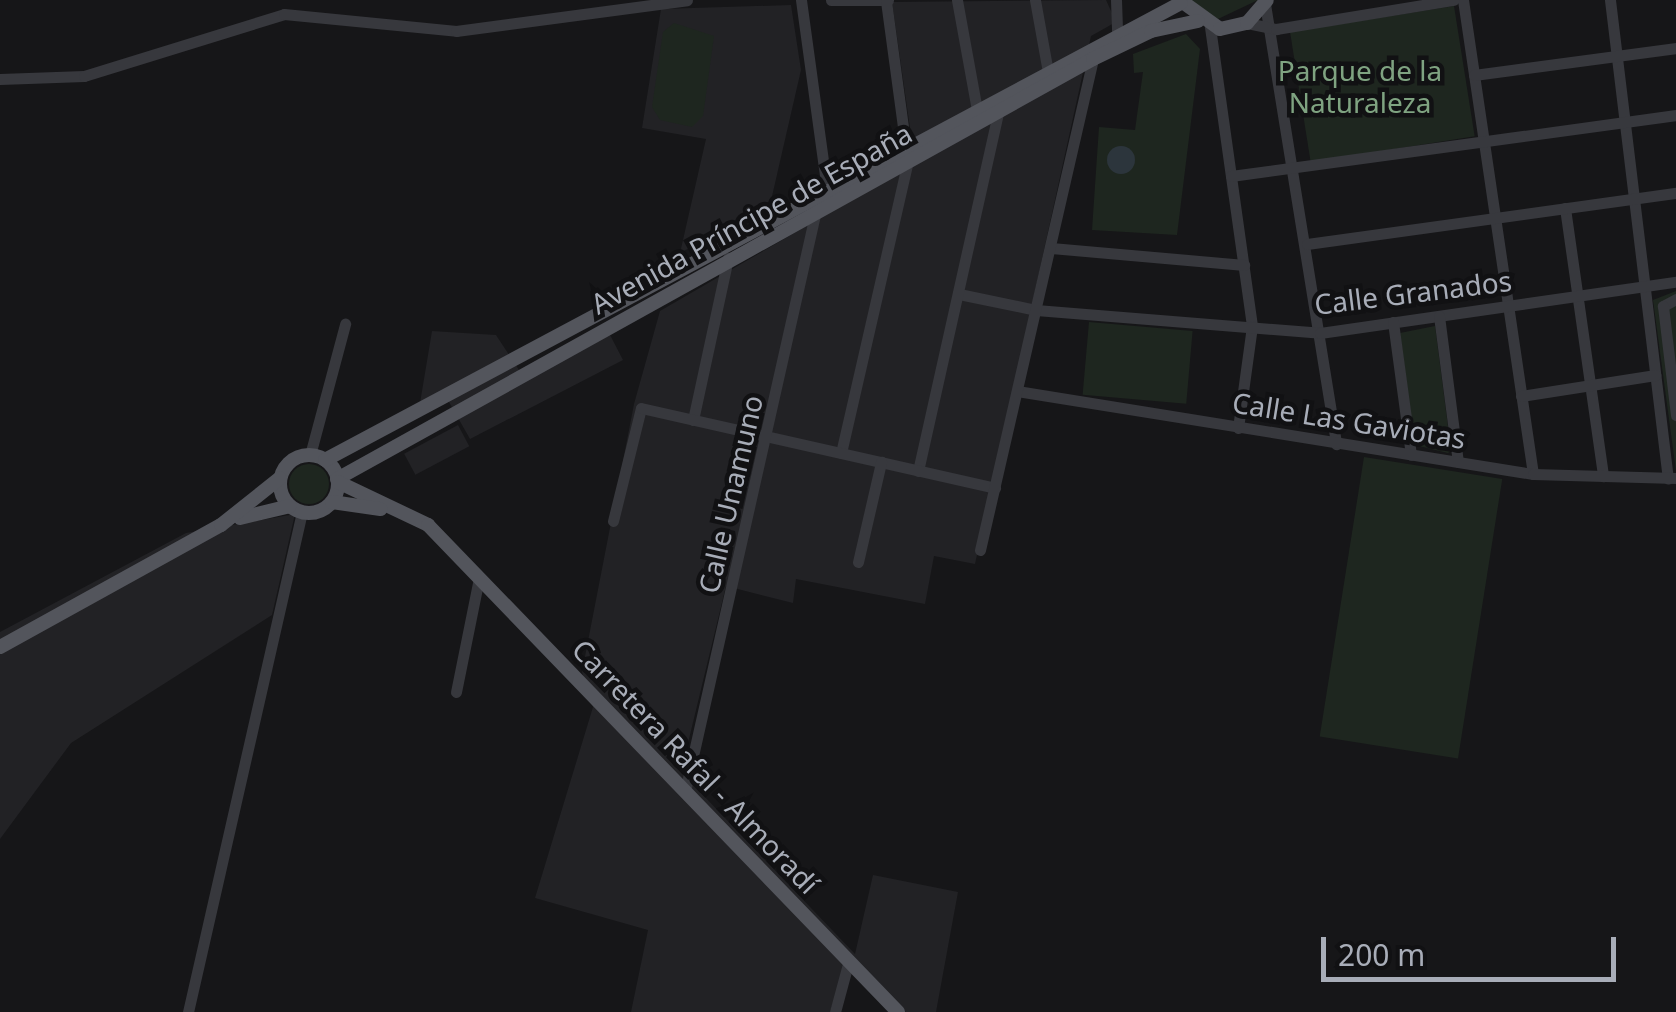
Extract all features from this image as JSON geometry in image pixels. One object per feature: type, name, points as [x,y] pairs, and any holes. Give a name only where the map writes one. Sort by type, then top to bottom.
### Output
[{"type":"main road","name":"Avenida Príncipe de España","points":[[338,480],[816,210],[976,110],[1180,2]]},
{"type":"main road","points":[[1180,2],[1204,24]]},
{"type":"main road","points":[[1247,23],[1266,2]]},
{"type":"main road","name":"Avenida Príncipe de España","points":[[221,525],[280,478],[317,458],[827,190],[998,112],[1151,30],[1247,23]]},
{"type":"main road","points":[[0,647],[221,525],[332,502],[338,480],[317,458]]},
{"type":"main road","points":[[280,478],[296,509]]},
{"type":"main road","name":"Carretera Rafal - Almoradí","points":[[338,480],[428,525],[686,787],[898,1012]]},
{"type":"main road","name":"Carretera Rafal - Almoradí","points":[[332,502],[375,506],[457,556]]},
{"type":"street","points":[[0,79],[84,76],[284,14],[456,31],[687,0]]},
{"type":"street","points":[[801,0],[827,190]]},
{"type":"street","points":[[831,0],[887,0],[907,154],[841,453]]},
{"type":"street","points":[[956,0],[976,110]]},
{"type":"street","points":[[1035,0],[1048,72]]},
{"type":"street","points":[[1116,0],[1117,34]]},
{"type":"street","points":[[1247,23],[1276,30],[1454,0]]},
{"type":"street","points":[[1463,0],[1532,474]]},
{"type":"street","points":[[1610,0],[1655,375],[1672,478]]},
{"type":"street","points":[[1266,2],[1276,30],[1336,444]]},
{"type":"street","points":[[1204,24],[1252,326],[1238,428]]},
{"type":"street","points":[[1474,75],[1676,48]]},
{"type":"street","points":[[980,550],[1093,59]]},
{"type":"street","points":[[918,471],[998,112]]},
{"type":"street","points":[[1231,176],[1676,115]]},
{"type":"street","points":[[1307,244],[1676,193]]},
{"type":"street","points":[[1565,208],[1604,476]]},
{"type":"street","name":"Calle Unamuno","points":[[686,787],[769,437],[816,210]]},
{"type":"street","points":[[1050,248],[1244,265]]},
{"type":"street","points":[[693,420],[728,258]]},
{"type":"street","name":"Calle Granados","points":[[959,294],[1036,310],[1320,332],[1676,282]]},
{"type":"street","points":[[1676,300],[1662,306],[1676,415]]},
{"type":"street","points":[[1439,316],[1458,462]]},
{"type":"street","points":[[1393,322],[1411,455]]},
{"type":"street","points":[[317,458],[345,324]]},
{"type":"street","points":[[1521,396],[1655,375]]},
{"type":"street","name":"Calle Las Gaviotas","points":[[1017,392],[1532,474],[1672,478]]},
{"type":"street","points":[[614,521],[641,408],[995,488]]},
{"type":"street","points":[[858,562],[881,462]]},
{"type":"street","points":[[188,1012],[296,509]]},
{"type":"street","points":[[456,692],[479,578]]},
{"type":"street","points":[[835,1012],[849,960]]},
{"type":"shaded area","points":[[1106,0],[1116,22],[1091,36],[975,564],[934,556],[925,604],[796,579],[793,603],[726,586],[681,772],[855,954],[873,875],[958,892],[936,1012],[906,1012],[844,969],[830,1012],[631,1012],[648,930],[535,898],[593,707],[582,672],[634,404],[660,311],[915,163],[892,2]]},
{"type":"shaded area","points":[[791,5],[801,70],[770,205],[680,253],[706,139],[642,128],[661,9]]},
{"type":"shaded area","points":[[1121,146],[1131,150],[1135,160],[1131,170],[1121,174],[1111,170],[1107,160],[1111,150]]},
{"type":"shaded area","points":[[432,331],[496,335],[523,376],[608,331],[623,360],[470,439],[445,395],[419,409]]},
{"type":"shaded area","points":[[458,425],[469,446],[415,475],[404,454]]},
{"type":"shaded area","points":[[295,514],[272,615],[71,743],[0,839],[0,632],[186,533]]},
{"type":"green space","points":[[1190,0],[1258,0],[1218,19]]},
{"type":"green space","name":"Parque de la Naturaleza","points":[[1454,6],[1475,136],[1311,162],[1290,32]]},
{"type":"green space","points":[[674,23],[714,36],[703,116],[692,127],[660,120],[652,107],[663,32]]},
{"type":"green space","points":[[1186,34],[1200,49],[1177,235],[1092,230],[1099,127],[1135,130],[1143,72],[1134,73],[1133,54]]},
{"type":"green space","points":[[1676,291],[1676,471],[1653,300]]},
{"type":"green space","points":[[1089,322],[1193,331],[1186,404],[1083,395]]},
{"type":"green space","points":[[1435,326],[1451,450],[1448,453],[1415,445],[1400,333]]},
{"type":"green space","points":[[1364,457],[1502,479],[1458,758],[1320,737]]},
{"type":"green space","points":[[309,464],[323,470],[329,484],[323,498],[309,504],[295,498],[289,484],[295,470]]}]
